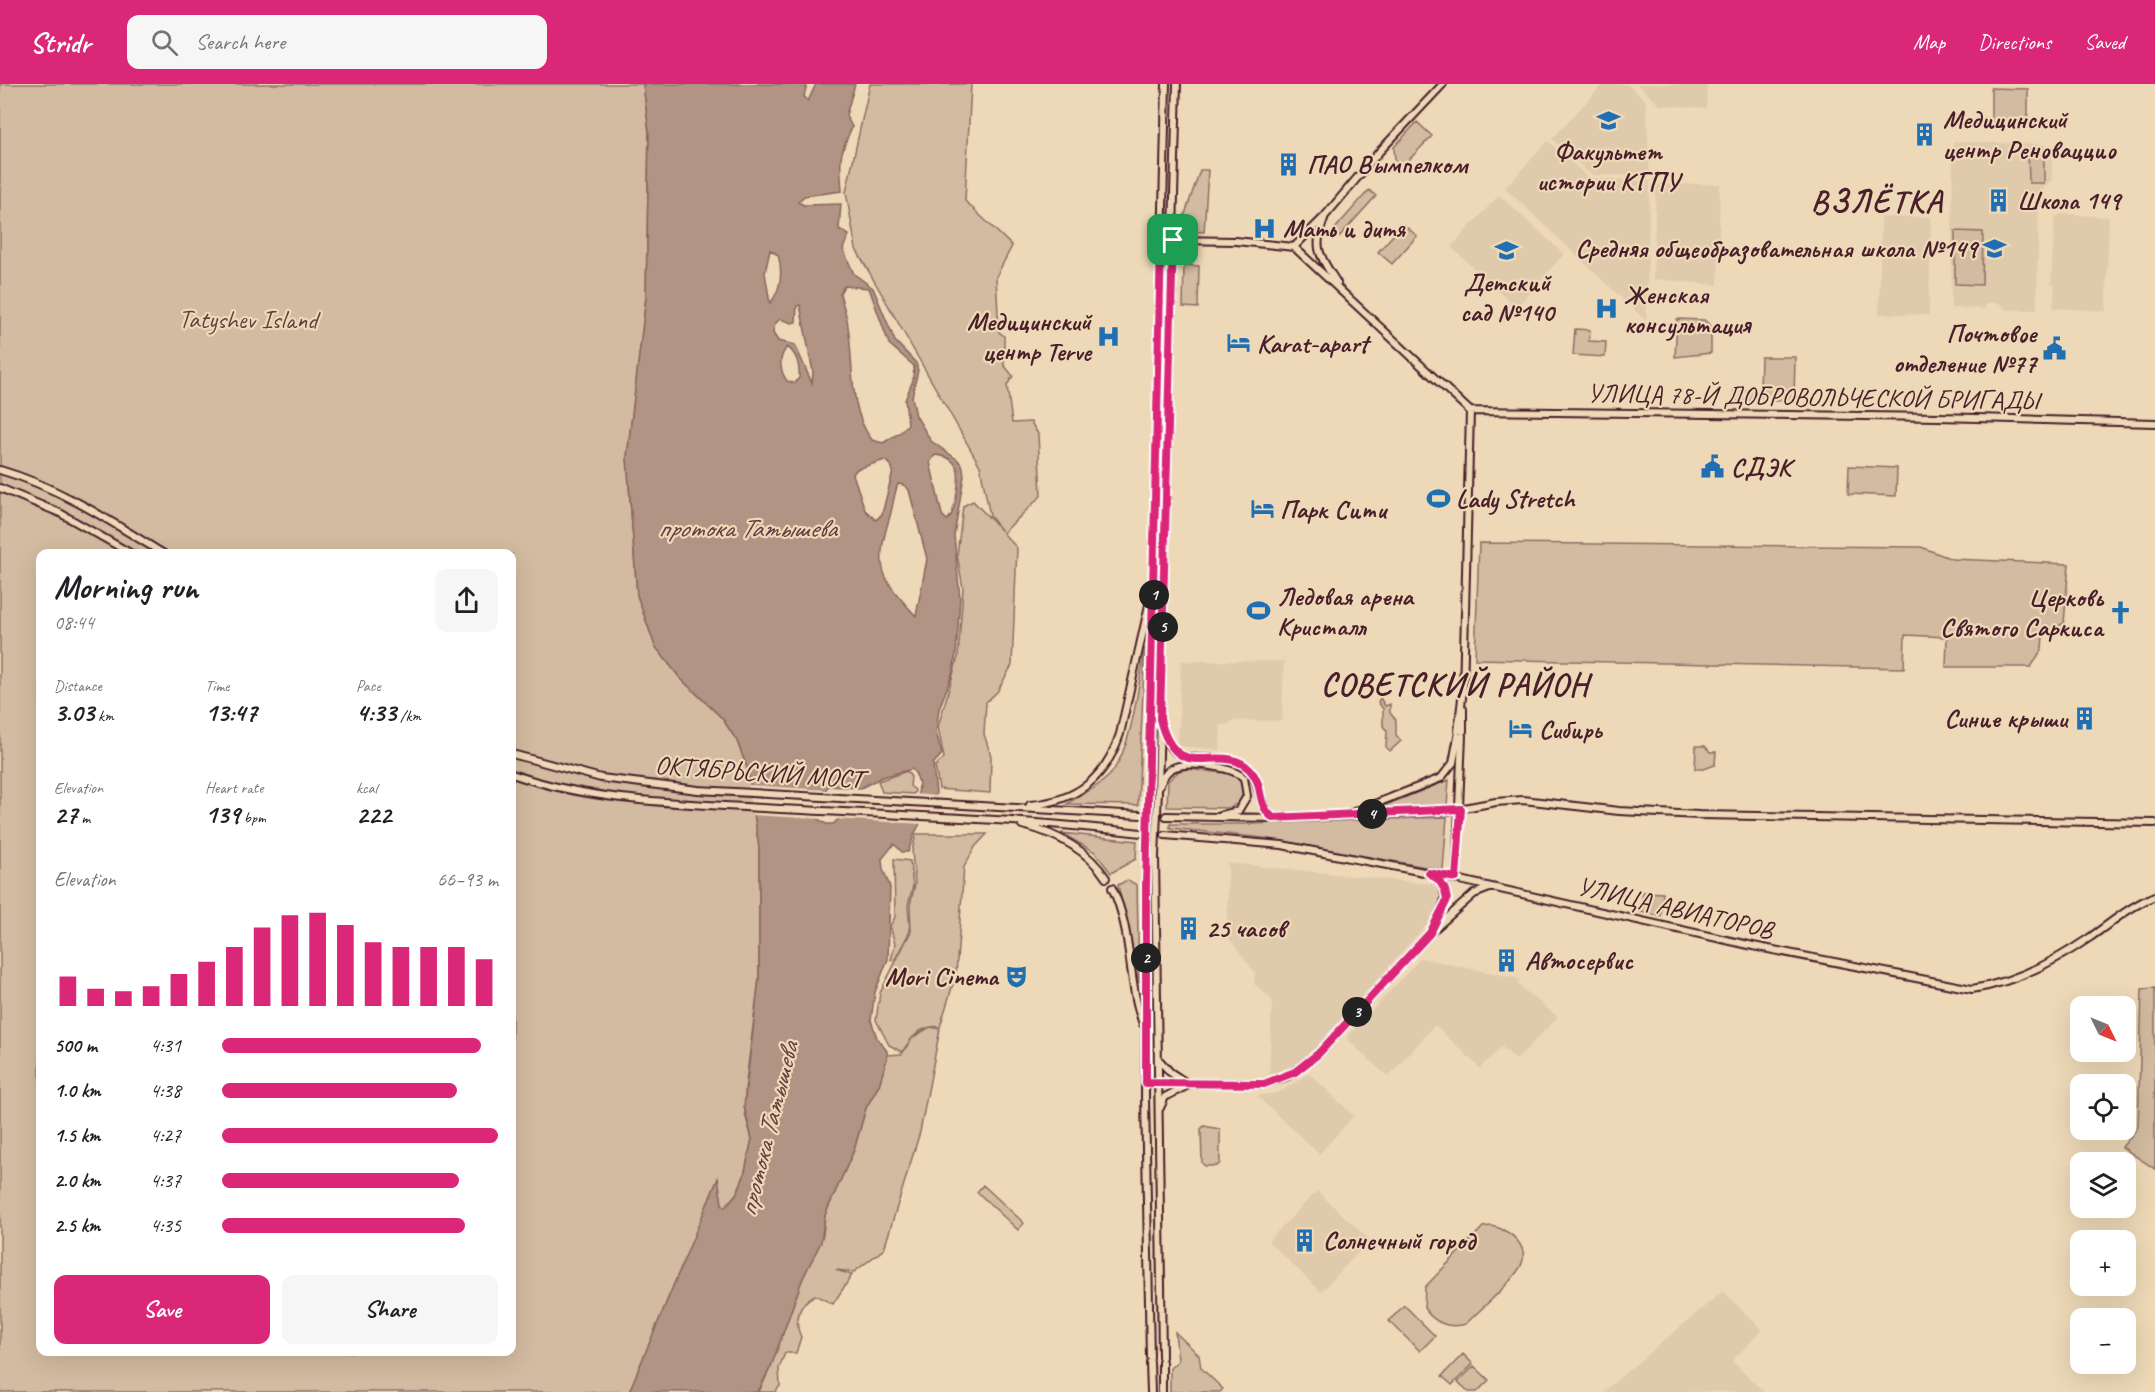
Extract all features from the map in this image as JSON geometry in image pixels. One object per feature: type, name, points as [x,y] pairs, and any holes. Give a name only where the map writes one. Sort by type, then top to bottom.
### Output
[{"type":"main road","points":[[1151,1392],[1146,1083],[1147,856],[1166,84]]},
{"type":"main road","points":[[1162,1392],[1155,856],[1177,84]]},
{"type":"main road","points":[[1294,247],[1325,216],[1379,152],[1443,84]]},
{"type":"main road","points":[[1325,216],[1319,233],[1318,252],[1341,290]]},
{"type":"main road","points":[[1161,243],[1173,240],[1236,241],[1294,247],[1470,411],[1460,733],[1461,809],[1456,878]]},
{"type":"main road","name":"УЛИЦА 78-Й ДОБРОВОЛЬЧЕСКОЙ БРИГАДЫ","points":[[1470,411],[1939,417],[2139,422],[2155,425]]},
{"type":"main road","points":[[0,470],[22,477],[78,504],[155,549]]},
{"type":"main road","points":[[0,488],[60,513],[123,549]]},
{"type":"main road","points":[[1008,807],[1049,803],[1063,798],[1092,782],[1113,756],[1154,585]]},
{"type":"main road","points":[[1160,719],[1166,741],[1182,756],[1238,762],[1250,770],[1259,787],[1263,809],[1273,818]]},
{"type":"main road","points":[[1344,815],[1441,778],[1453,763],[1460,733]]},
{"type":"main road","name":"ОКТЯБРЬСКИЙ МОСТ","points":[[516,755],[601,778],[698,790],[1008,807]]},
{"type":"main road","points":[[1158,791],[1165,774],[1179,766],[1220,768],[1239,774],[1248,789],[1243,806],[1234,813],[1211,818]]},
{"type":"main road","name":"ОКТЯБРЬСКИЙ МОСТ","points":[[516,775],[540,784],[595,796],[1007,822]]},
{"type":"main road","points":[[1166,816],[1273,818],[1344,815],[1461,809],[1496,802],[1523,800],[1618,811],[1700,815],[2155,823]]},
{"type":"main road","points":[[1008,807],[1141,815]]},
{"type":"main road","points":[[1007,822],[1141,833]]},
{"type":"main road","points":[[1007,822],[1058,837],[1092,859],[1106,878]]},
{"type":"main road","name":"УЛИЦА АВИАТОРОВ","points":[[1165,835],[1282,846],[1456,878],[1753,946],[1972,989],[1997,986],[2036,968],[2088,939],[2133,906],[2155,896]]},
{"type":"main road","points":[[1429,873],[1439,880],[1445,890],[1447,900],[1430,933]]},
{"type":"main road","points":[[1146,1083],[1264,1084],[1295,1072],[1318,1054],[1430,933],[1474,894],[1493,887]]},
{"type":"main road","points":[[1112,888],[1121,911],[1136,1005],[1146,1029]]},
{"type":"main road","points":[[1158,1057],[1170,1072],[1191,1084]]},
{"type":"main road","points":[[1158,1116],[1165,1097],[1191,1084]]},
{"type":"shaded area","name":"Факультет истории КГПУ","points":[[1603,84],[1627,84],[1646,101],[1650,176],[1591,175],[1552,139]]},
{"type":"shaded area","points":[[1637,84],[1707,84],[1706,108],[1660,105]]},
{"type":"shaded area","points":[[1548,141],[1589,178],[1650,181],[1646,321],[1505,188]]},
{"type":"shaded area","name":"Средняя общеобразовательная школа №149","points":[[1953,142],[2043,144],[2052,151],[2052,180],[2039,193],[2037,310],[2006,310],[1999,303],[1987,303],[1984,309],[1951,308]]},
{"type":"shaded area","points":[[1656,184],[1720,184],[1718,285],[1653,279]]},
{"type":"shaded area","name":"Детский сад №140","points":[[1499,195],[1564,254],[1516,308],[1451,247]]},
{"type":"shaded area","points":[[2064,214],[2109,217],[2106,311],[2053,308],[2055,285],[2051,284],[2055,216]]},
{"type":"shaded area","points":[[1881,217],[1931,217],[1929,315],[1879,314]]},
{"type":"shaded area","points":[[1181,661],[1284,661],[1282,721],[1232,721],[1228,725],[1221,725],[1220,750],[1178,746]]},
{"type":"shaded area","points":[[1228,863],[1431,884],[1437,887],[1443,897],[1429,922],[1314,1049],[1295,1064],[1269,1075],[1272,1000],[1254,984],[1255,972],[1227,936]]},
{"type":"shaded area","points":[[1421,958],[1520,979],[1518,985],[1558,1017],[1516,1060],[1502,1047],[1480,1068],[1435,1025],[1388,1077],[1346,1038]]},
{"type":"shaded area","points":[[1309,1073],[1354,1116],[1319,1154],[1257,1096],[1280,1092]]},
{"type":"shaded area","points":[[1317,1191],[1370,1240],[1321,1292],[1268,1241]]},
{"type":"shaded area","points":[[1723,1291],[1762,1330],[1732,1361],[1764,1392],[1603,1392]]},
{"type":"green space","name":"Tatyshev Island","points":[[0,84],[643,84],[649,132],[646,297],[627,457],[637,595],[655,646],[680,678],[722,718],[737,741],[748,770],[759,848],[759,979],[745,1089],[745,1114],[752,1139],[744,1176],[737,1193],[725,1207],[722,1204],[718,1180],[629,1392],[0,1392]]},
{"type":"green space","points":[[870,84],[971,84],[965,201],[1012,246],[996,277],[999,332],[1004,336],[1004,365],[1013,376],[1007,385],[1012,423],[1031,422],[1038,434],[1041,496],[1003,533],[1017,548],[1012,665],[997,692],[986,702],[984,734],[991,756],[990,793],[939,789],[935,766],[944,758],[938,727],[958,657],[963,588],[957,555],[963,506],[973,501],[1002,531],[990,516],[980,466],[856,249],[846,192]]},
{"type":"green space","points":[[1991,88],[2028,89],[2028,123],[1991,122]]},
{"type":"green space","points":[[1417,122],[1432,136],[1402,167],[1395,160],[1394,147]]},
{"type":"green space","points":[[2028,149],[2044,149],[2044,183],[2029,183]]},
{"type":"green space","points":[[1200,170],[1208,170],[1204,232],[1188,231],[1184,217]]},
{"type":"green space","points":[[1369,190],[1376,196],[1339,237],[1333,231]]},
{"type":"green space","points":[[1403,224],[1417,236],[1392,264],[1378,252]]},
{"type":"green space","points":[[1955,231],[1983,232],[1982,285],[1955,284]]},
{"type":"green space","points":[[1184,265],[1199,266],[1198,308],[1183,307]]},
{"type":"green space","points":[[1677,319],[1704,320],[1711,326],[1711,353],[1675,357]]},
{"type":"green space","points":[[1575,329],[1590,330],[1589,341],[1606,342],[1605,357],[1573,355]]},
{"type":"green space","points":[[1761,357],[1795,357],[1794,401],[1734,400],[1734,390],[1760,390]]},
{"type":"green space","points":[[1849,466],[1897,468],[1896,496],[1848,494]]},
{"type":"green space","points":[[1479,543],[1921,547],[1952,559],[2069,564],[2064,623],[2043,635],[2042,649],[2031,667],[1946,667],[1947,637],[1905,635],[1904,668],[1475,659]]},
{"type":"green space","points":[[1145,648],[1138,805],[1067,804],[1109,776],[1124,750]]},
{"type":"green space","points":[[1380,698],[1385,706],[1390,704],[1390,713],[1396,720],[1396,735],[1401,741],[1390,751],[1386,747],[1387,731],[1383,726],[1383,709],[1378,702]]},
{"type":"green space","points":[[1696,746],[1705,746],[1710,752],[1716,752],[1715,765],[1695,769]]},
{"type":"green space","points":[[1187,769],[1234,774],[1242,784],[1242,800],[1230,808],[1167,807],[1168,781],[1179,771]]},
{"type":"green space","points":[[907,771],[911,777],[910,786],[915,790],[914,794],[882,792],[878,781]]},
{"type":"green space","points":[[1449,780],[1447,806],[1376,809]]},
{"type":"green space","points":[[1447,817],[1443,870],[1263,838],[1170,828],[1170,824],[1249,824]]},
{"type":"green space","points":[[1061,833],[1137,841],[1136,859],[1111,873],[1095,852]]},
{"type":"green space","points":[[916,834],[987,834],[975,847],[964,867],[956,974],[940,1027],[922,1030],[913,1037],[902,1052],[889,1045],[876,1020],[880,993],[911,931],[910,905],[915,884],[912,851]]},
{"type":"green space","points":[[894,859],[910,861],[913,886],[908,905],[910,931],[894,961],[891,960],[895,944],[890,926],[895,917]]},
{"type":"green space","points":[[1127,880],[1137,885],[1139,983],[1118,885]]},
{"type":"green space","points":[[1643,892],[1663,893],[1661,916],[1640,912]]},
{"type":"green space","points":[[2155,988],[2155,1169],[2136,1156],[2136,1152],[2130,1152],[2122,1147],[2128,1140],[2136,1140],[2138,1127],[2142,989]]},
{"type":"green space","points":[[930,1027],[940,1029],[920,1132],[884,1249],[854,1272],[836,1270],[852,1275],[833,1304],[815,1295],[809,1298],[799,1313],[798,1325],[801,1337],[796,1353],[785,1353],[779,1368],[780,1386],[775,1392],[759,1392],[772,1364],[802,1280],[823,1235],[825,1215],[854,1150],[866,1108],[879,1085],[888,1055],[902,1054],[912,1038]]},
{"type":"green space","points":[[1204,1126],[1220,1129],[1220,1163],[1217,1166],[1205,1166],[1202,1163],[1201,1129]]},
{"type":"green space","points":[[983,1185],[1024,1223],[1018,1230],[977,1192]]},
{"type":"green space","points":[[1491,1226],[1512,1235],[1521,1247],[1523,1261],[1519,1269],[1501,1291],[1466,1324],[1454,1326],[1442,1324],[1432,1318],[1424,1308],[1425,1287],[1483,1227]]},
{"type":"green space","points":[[1404,1305],[1435,1336],[1420,1351],[1389,1321]]},
{"type":"green space","points":[[1175,1332],[1199,1355],[1201,1368],[1223,1389],[1220,1392],[1170,1392],[1170,1368],[1178,1361]]},
{"type":"green space","points":[[1463,1354],[1473,1364],[1452,1385],[1442,1376]]},
{"type":"green space","points":[[1474,1366],[1489,1380],[1477,1392],[1469,1392],[1458,1382]]},
{"type":"water","name":"протока Татышева","points":[[643,84],[807,84],[804,96],[808,101],[816,84],[855,84],[846,115],[852,127],[841,158],[842,191],[804,196],[798,202],[804,205],[841,204],[839,229],[849,235],[843,249],[854,274],[873,288],[895,341],[916,363],[918,370],[912,397],[916,416],[931,441],[958,460],[963,467],[964,476],[954,535],[960,598],[956,654],[953,672],[939,709],[936,732],[942,754],[933,764],[936,793],[914,835],[908,852],[902,852],[894,844],[882,859],[890,887],[888,959],[875,992],[871,1020],[877,1038],[887,1051],[887,1059],[879,1085],[866,1108],[854,1150],[825,1215],[821,1242],[802,1280],[772,1364],[758,1392],[629,1392],[718,1178],[722,1204],[725,1207],[737,1193],[744,1176],[752,1139],[744,1106],[759,979],[759,848],[748,770],[737,741],[722,718],[680,678],[655,646],[637,595],[627,457],[646,297],[649,132]],"holes":[[[770,250],[778,255],[781,274],[777,293],[770,303],[765,273]],[[844,286],[869,288],[889,344],[914,366],[913,380],[905,400],[908,424],[901,432],[883,443],[872,440],[859,414],[853,385],[847,322],[840,293]],[[800,305],[813,372],[812,383],[795,345],[778,341],[773,333],[775,324],[780,319],[796,322],[797,306]],[[787,347],[795,357],[799,374],[795,383],[787,381],[784,377],[781,368],[782,355]],[[935,455],[951,460],[958,470],[952,513],[947,520],[942,515],[930,462]],[[885,460],[891,465],[893,471],[882,514],[876,520],[865,510],[853,474],[857,469]],[[898,484],[904,485],[909,490],[927,559],[916,616],[894,591],[883,571],[882,548]],[[912,769],[919,788],[912,806],[904,817],[842,816],[833,824],[826,824],[818,819],[816,808],[828,786],[861,788],[882,777]]]},
{"type":"pier","points":[[748,785],[828,790],[820,808],[823,819],[752,815]]},
{"type":"pier","points":[[914,794],[937,796],[922,824],[834,819],[840,814],[902,814],[911,805]]},
{"type":"tunnel","points":[[1141,815],[1166,816]]},
{"type":"place","name":"Факультет истории КГПУ","points":[[1608,120]]},
{"type":"place","name":"Медицинский центр Реноваццио","points":[[1925,134]]},
{"type":"place","name":"ПАО Вымпелком","points":[[1289,164]]},
{"type":"place","name":"Школа 149","points":[[1999,200]]},
{"type":"place","name":"Мать и дитя","points":[[1265,228]]},
{"type":"place","name":"Средняя общеобразовательная школа №149","points":[[1995,248]]},
{"type":"place","name":"Детский сад №140","points":[[1507,251]]},
{"type":"place","name":"Женская консультация","points":[[1606,309]]},
{"type":"place","name":"Медицинский центр Terve","points":[[1109,336]]},
{"type":"place","name":"Karat-apart","points":[[1239,343]]},
{"type":"place","name":"Почтовое отделение №77","points":[[2054,348]]},
{"type":"place","name":"СДЭК","points":[[1713,467]]},
{"type":"place","name":"Lady Stretch","points":[[1438,498]]},
{"type":"place","name":"Парк Сити","points":[[1262,509]]},
{"type":"place","name":"Ледовая арена Кристалл","points":[[1259,611]]},
{"type":"place","name":"Церковь Святого Саркиса","points":[[2121,612]]},
{"type":"place","name":"Синие крыши","points":[[2085,718]]},
{"type":"place","name":"Сибирь","points":[[1521,729]]},
{"type":"place","name":"25 часов","points":[[1188,928]]},
{"type":"place","name":"Автосервис","points":[[1507,960]]},
{"type":"place","name":"Mori Cinema","points":[[1016,976]]},
{"type":"place","name":"Солнечный город","points":[[1305,1240]]},
{"type":"district","name":"ВЗЛЁТКА","points":[[1877,201]]},
{"type":"district","name":"СОВЕТСКИЙ РАЙОН","points":[[1455,684]]},
{"type":"route","points":[[1173,240],[1160,719],[1166,741],[1186,758],[1238,762],[1250,770],[1262,796],[1263,809],[1273,818],[1461,809],[1456,878],[1429,873],[1439,880],[1445,890],[1447,900],[1430,933],[1318,1054],[1288,1076],[1264,1084],[1146,1083],[1146,887],[1159,408],[1161,243],[1173,240]]}]
